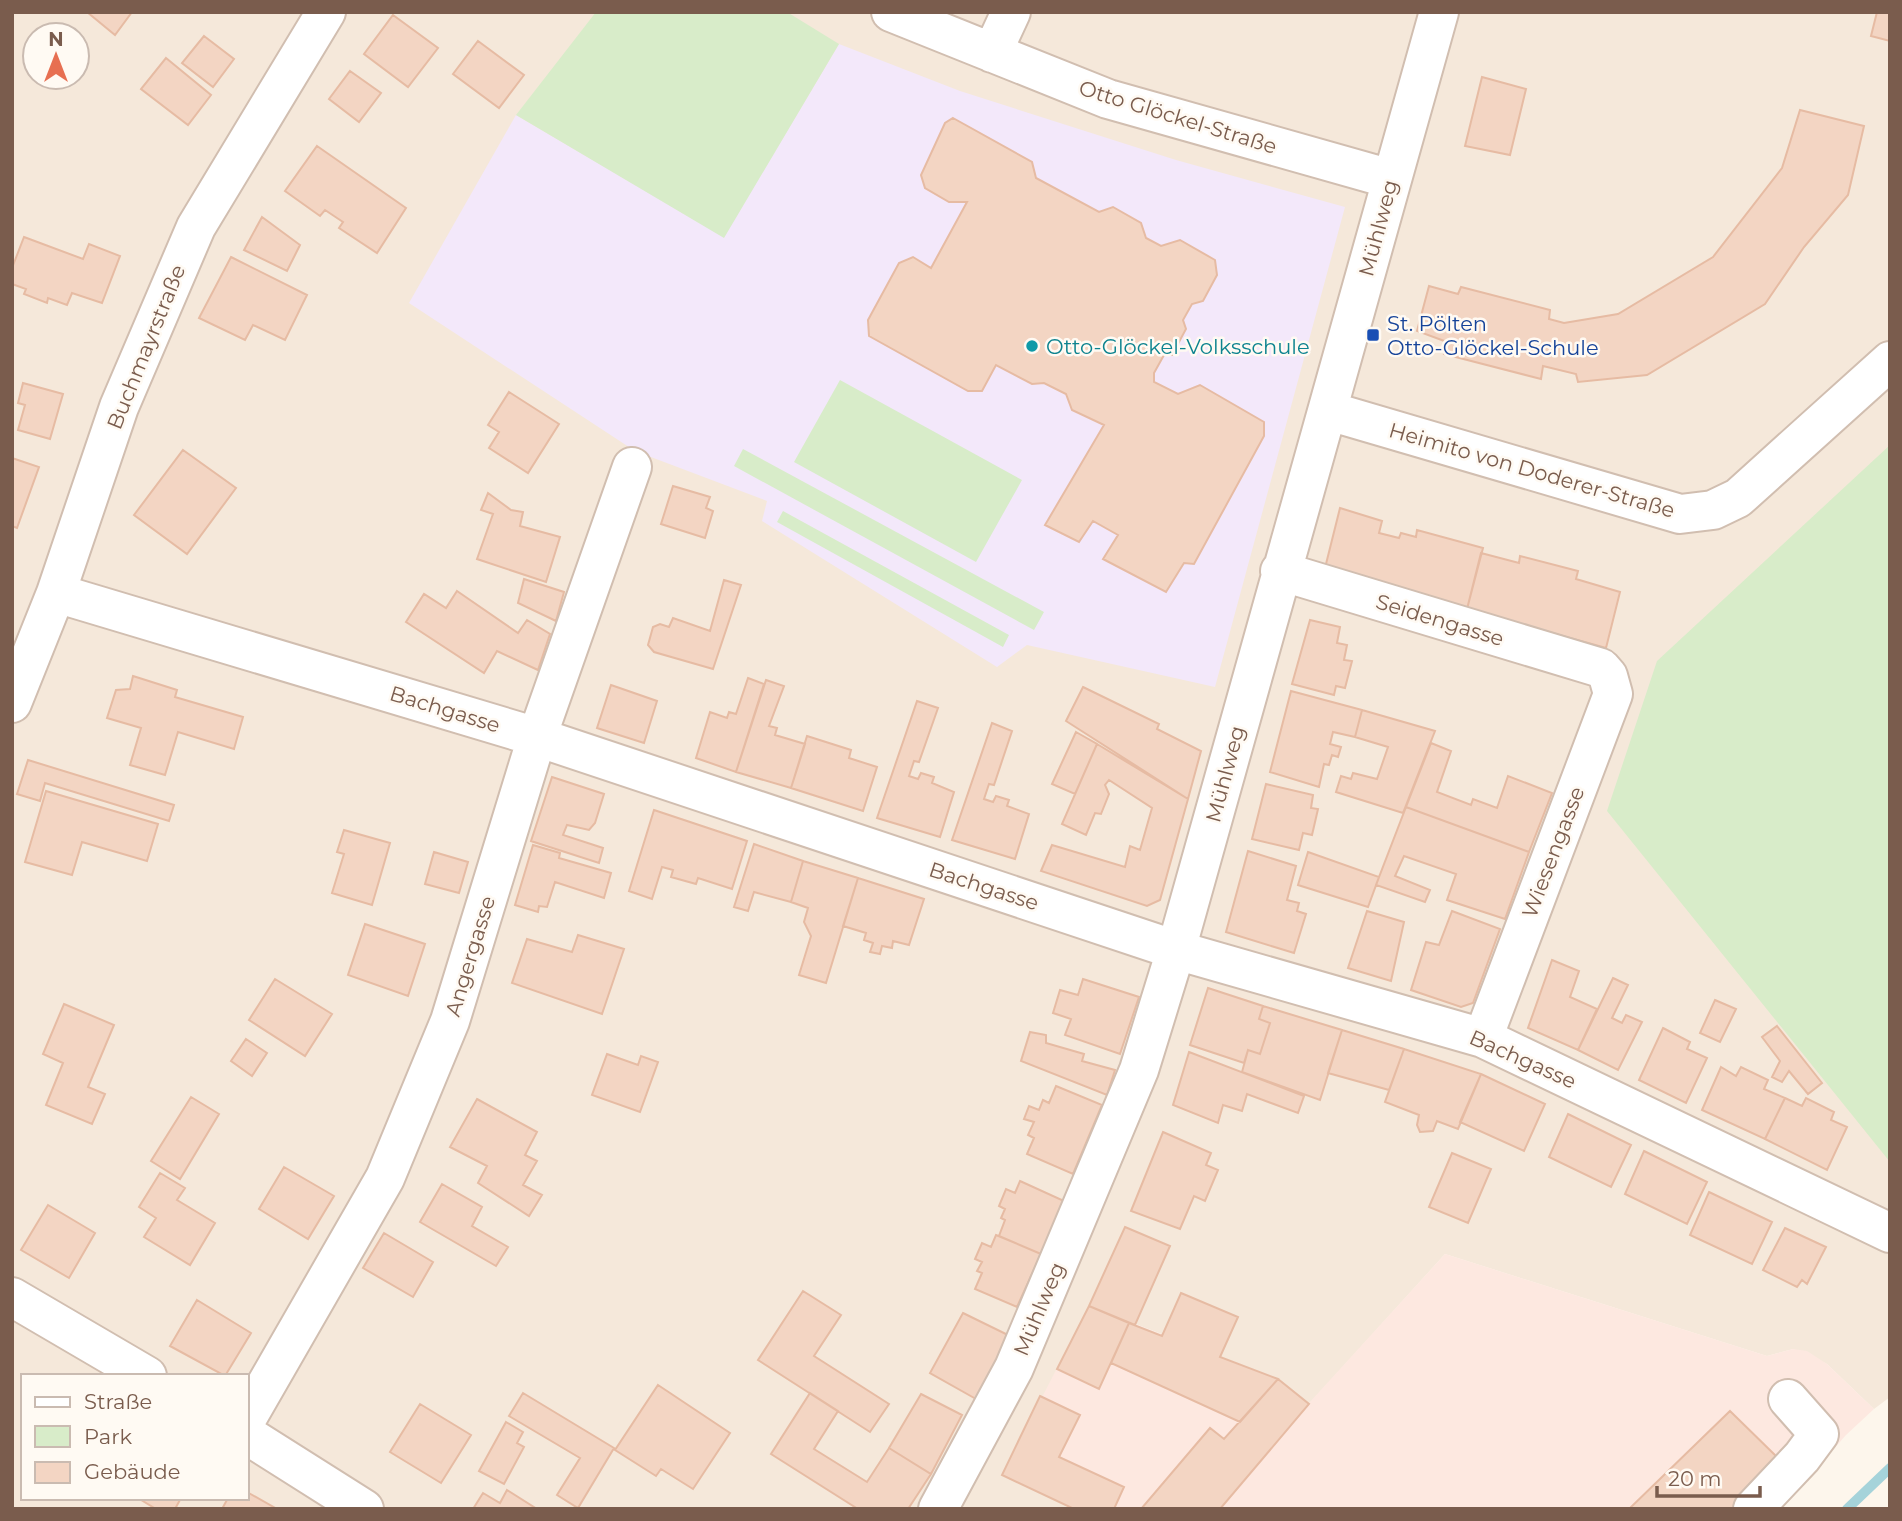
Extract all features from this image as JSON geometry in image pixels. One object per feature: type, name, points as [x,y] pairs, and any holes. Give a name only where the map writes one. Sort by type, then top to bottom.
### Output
[{"type":"street","name":"Buchmayrstraße","points":[[15,685],[56,593],[119,407],[196,227],[326,12]]},
{"type":"street","name":"Otto Glöckel-Straße","points":[[891,12],[1108,99],[1391,179]]},
{"type":"street","points":[[992,53],[1011,12]]},
{"type":"street","name":"Mühlweg","points":[[938,1509],[1014,1368],[1139,1070],[1176,950],[1280,571],[1329,411],[1439,12]]},
{"type":"street","name":"Heimito von Doderer-Straße","points":[[1329,411],[1680,514],[1698,514],[1738,498],[1890,361]]},
{"type":"street","name":"Angergasse","points":[[248,1416],[385,1178],[450,1021],[537,737],[632,467]]},
{"type":"street","name":"Seidengasse","points":[[1280,571],[1601,668]]},
{"type":"street","name":"Bachgasse","points":[[56,593],[537,737],[1176,950],[1483,1038],[1890,1233]]},
{"type":"street","name":"Wiesengasse","points":[[1483,1038],[1613,694],[1608,676],[1601,668]]},
{"type":"street","points":[[12,1297],[144,1374]]},
{"type":"street","points":[[1753,1509],[1802,1457],[1819,1434],[1788,1399]]},
{"type":"street","points":[[248,1436],[364,1509]]},
{"type":"shaded area","points":[[12,12],[1890,12],[1890,1397],[1874,1409],[1827,1364],[1793,1349],[1767,1356],[1445,1254],[1309,1404],[1278,1379],[1089,1306],[1074,1509],[12,1509]]},
{"type":"shaded area","points":[[839,44],[960,91],[1176,160],[1345,207],[1215,687],[1027,645],[997,667],[762,521],[767,501],[635,451],[409,303],[516,115],[724,237]]},
{"type":"shaded area","points":[[1445,1254],[1767,1356],[1793,1349],[1807,1351],[1827,1364],[1874,1409],[1846,1435],[1781,1509],[1074,1509],[1002,1475],[1089,1306],[1278,1379],[1309,1403]]},
{"type":"green space","points":[[596,12],[787,12],[839,44],[724,238],[516,115]]},
{"type":"green space","points":[[840,380],[1022,480],[976,562],[794,462]]},
{"type":"green space","points":[[1890,445],[1890,1162],[1607,811],[1657,661]]},
{"type":"green space","points":[[743,449],[1044,612],[1034,630],[734,466]]},
{"type":"green space","points":[[783,511],[1009,635],[1003,647],[777,522]]},
{"type":"building","points":[[87,12],[132,12],[115,35]]},
{"type":"building","points":[[1877,12],[1890,12],[1890,41],[1871,36]]},
{"type":"building","points":[[393,15],[438,48],[408,87],[364,54]]},
{"type":"building","points":[[204,36],[234,59],[213,87],[182,63]]},
{"type":"building","points":[[478,41],[524,75],[499,108],[453,74]]},
{"type":"building","points":[[166,58],[211,95],[188,125],[141,89]]},
{"type":"building","points":[[350,71],[381,93],[359,122],[329,99]]},
{"type":"building","points":[[1482,77],[1526,89],[1510,155],[1465,146]]},
{"type":"building","points":[[1800,110],[1864,126],[1848,195],[1804,247],[1765,304],[1647,375],[1578,382],[1576,374],[1543,366],[1541,379],[1444,354],[1447,342],[1417,331],[1429,286],[1458,294],[1461,287],[1550,310],[1549,319],[1564,323],[1618,314],[1713,257],[1782,168]]},
{"type":"building","name":"Otto-Glöckel-Volksschule","points":[[953,118],[1032,162],[1036,178],[1099,212],[1113,207],[1141,223],[1146,238],[1161,246],[1180,240],[1215,260],[1217,275],[1203,301],[1192,304],[1183,320],[1186,329],[1172,355],[1164,355],[1154,373],[1154,382],[1178,394],[1200,385],[1264,422],[1264,436],[1194,564],[1184,563],[1166,592],[1103,559],[1118,535],[1093,521],[1079,542],[1045,525],[1104,425],[1072,410],[1066,394],[1044,383],[1032,384],[996,365],[982,391],[968,391],[869,336],[868,320],[899,263],[913,257],[931,268],[967,202],[949,202],[925,188],[921,175],[945,123]]},
{"type":"building","points":[[317,146],[406,208],[377,253],[339,228],[343,222],[325,210],[320,216],[285,191]]},
{"type":"building","points":[[262,217],[300,245],[287,271],[244,250]]},
{"type":"building","points":[[24,237],[83,259],[89,244],[120,256],[102,303],[72,293],[67,305],[48,298],[47,303],[24,294],[26,289],[12,284],[12,268]]},
{"type":"building","points":[[231,257],[307,295],[285,340],[253,325],[245,340],[199,318]]},
{"type":"building","points":[[23,383],[63,394],[50,439],[18,430],[25,405],[18,403]]},
{"type":"building","points":[[509,392],[559,424],[528,473],[489,448],[499,432],[488,425]]},
{"type":"building","points":[[183,450],[236,488],[187,554],[134,515]]},
{"type":"building","points":[[12,458],[39,467],[17,528],[12,526]]},
{"type":"building","points":[[673,486],[710,497],[706,508],[713,511],[705,538],[661,524]]},
{"type":"building","points":[[488,493],[511,510],[523,512],[520,526],[560,537],[546,582],[477,559],[493,514],[481,510]]},
{"type":"building","points":[[1340,508],[1382,521],[1379,533],[1399,538],[1401,533],[1416,537],[1417,530],[1483,548],[1467,609],[1324,572]]},
{"type":"building","points":[[1481,553],[1519,563],[1520,556],[1578,571],[1576,579],[1620,592],[1606,648],[1467,609]]},
{"type":"building","points":[[524,579],[564,592],[556,621],[518,603]]},
{"type":"building","points":[[724,580],[741,585],[713,669],[654,652],[648,645],[653,627],[660,624],[669,627],[673,618],[710,631]]},
{"type":"building","points":[[457,591],[518,633],[527,620],[550,634],[538,670],[497,651],[484,673],[406,622],[424,594],[446,608]]},
{"type":"building","points":[[1310,620],[1340,627],[1337,643],[1347,645],[1344,660],[1352,661],[1345,688],[1336,686],[1334,695],[1292,684]]},
{"type":"building","points":[[133,676],[177,690],[175,697],[243,717],[234,749],[178,732],[165,775],[130,765],[141,728],[107,718],[116,690],[130,689]]},
{"type":"building","points":[[748,678],[764,684],[736,772],[696,758],[710,712],[727,718],[729,712],[736,714]]},
{"type":"building","points":[[766,680],[784,686],[769,726],[777,728],[775,735],[805,744],[791,788],[736,772]]},
{"type":"building","points":[[611,685],[657,701],[644,743],[597,728]]},
{"type":"building","points":[[1083,687],[1159,724],[1157,729],[1201,751],[1188,799],[1066,721]]},
{"type":"building","points":[[1291,691],[1362,710],[1355,737],[1333,732],[1330,744],[1341,747],[1338,757],[1332,755],[1329,765],[1324,764],[1319,787],[1270,772]]},
{"type":"building","points":[[917,701],[938,708],[919,762],[914,761],[909,776],[918,779],[921,773],[934,777],[932,783],[954,792],[940,837],[877,818]]},
{"type":"building","points":[[1362,710],[1435,731],[1403,813],[1336,792],[1341,776],[1351,779],[1353,773],[1377,779],[1388,747],[1355,737]]},
{"type":"building","points":[[992,723],[1012,731],[994,785],[989,784],[984,799],[993,802],[996,796],[1009,800],[1007,806],[1029,814],[1015,859],[952,840]]},
{"type":"building","points":[[1076,732],[1097,744],[1075,794],[1052,784]]},
{"type":"building","points":[[807,736],[851,750],[849,758],[877,767],[863,811],[791,788]]},
{"type":"building","points":[[1431,743],[1451,751],[1437,792],[1471,805],[1473,799],[1497,808],[1508,776],[1552,793],[1529,852],[1406,807]]},
{"type":"building","points":[[1097,744],[1188,799],[1160,900],[1147,906],[1041,871],[1052,845],[1125,867],[1130,846],[1140,850],[1152,808],[1109,780],[1105,785],[1109,794],[1101,814],[1095,813],[1086,835],[1062,824]]},
{"type":"building","points":[[28,760],[174,805],[169,821],[45,783],[40,801],[17,794]]},
{"type":"building","points":[[552,777],[604,794],[595,823],[589,830],[567,825],[563,835],[603,848],[599,863],[531,841]]},
{"type":"building","points":[[1266,784],[1313,795],[1311,808],[1318,809],[1312,835],[1303,833],[1299,850],[1252,839]]},
{"type":"building","points":[[46,791],[158,824],[147,861],[82,842],[72,875],[25,862]]},
{"type":"building","points":[[1406,807],[1529,852],[1505,919],[1447,900],[1456,874],[1404,856],[1395,876],[1430,890],[1425,902],[1376,885]]},
{"type":"building","points":[[654,810],[747,841],[732,889],[698,878],[696,884],[671,877],[673,870],[662,867],[652,899],[629,891]]},
{"type":"building","points":[[344,830],[390,843],[372,905],[332,893],[344,854],[337,852]]},
{"type":"building","points":[[754,844],[803,861],[791,902],[754,892],[748,911],[734,907]]},
{"type":"building","points":[[533,845],[560,853],[559,858],[611,873],[604,898],[555,882],[547,907],[539,906],[538,912],[515,905]]},
{"type":"building","points":[[1248,851],[1296,866],[1287,900],[1299,903],[1297,911],[1306,914],[1294,953],[1226,932]]},
{"type":"building","points":[[434,852],[468,862],[459,893],[425,884]]},
{"type":"building","points":[[1308,852],[1379,877],[1368,907],[1298,885]]},
{"type":"building","points":[[803,861],[858,878],[826,983],[799,975],[811,936],[804,922],[808,908],[791,902]]},
{"type":"building","points":[[858,878],[924,899],[909,945],[893,941],[892,948],[882,946],[880,954],[870,952],[873,943],[864,940],[866,933],[843,926]]},
{"type":"building","points":[[1367,911],[1404,922],[1391,981],[1348,968]]},
{"type":"building","points":[[1452,911],[1500,929],[1473,1003],[1461,1007],[1411,990],[1426,942],[1439,945]]},
{"type":"building","points":[[365,924],[425,944],[408,996],[348,975]]},
{"type":"building","points":[[578,935],[624,949],[602,1014],[512,983],[527,939],[572,952]]},
{"type":"building","points":[[1552,960],[1579,971],[1570,997],[1597,1009],[1578,1050],[1528,1028]]},
{"type":"building","points":[[1613,978],[1628,985],[1612,1018],[1622,1023],[1626,1015],[1642,1022],[1618,1070],[1578,1050]]},
{"type":"building","points":[[275,979],[332,1014],[305,1056],[249,1020]]},
{"type":"building","points":[[1083,979],[1139,997],[1120,1054],[1065,1035],[1071,1019],[1053,1013],[1060,990],[1078,995]]},
{"type":"building","points":[[1208,988],[1263,1006],[1259,1019],[1270,1023],[1260,1054],[1248,1050],[1244,1063],[1190,1045]]},
{"type":"building","points":[[1715,1000],[1736,1009],[1720,1042],[1700,1033]]},
{"type":"building","points":[[64,1004],[114,1025],[88,1087],[105,1094],[92,1124],[46,1105],[63,1063],[43,1054]]},
{"type":"building","points":[[1263,1006],[1342,1030],[1320,1100],[1242,1072],[1248,1050],[1260,1054],[1270,1023],[1259,1019]]},
{"type":"building","points":[[1777,1026],[1822,1083],[1808,1094],[1789,1071],[1782,1082],[1772,1077],[1780,1061],[1762,1037]]},
{"type":"building","points":[[1663,1028],[1690,1042],[1687,1049],[1707,1058],[1686,1103],[1639,1080]]},
{"type":"building","points":[[1342,1030],[1404,1049],[1389,1090],[1328,1073]]},
{"type":"building","points":[[1030,1032],[1046,1035],[1046,1043],[1084,1054],[1082,1061],[1115,1070],[1107,1095],[1021,1061]]},
{"type":"building","points":[[246,1039],[267,1053],[252,1076],[231,1061]]},
{"type":"building","points":[[1404,1049],[1481,1074],[1458,1129],[1437,1121],[1433,1131],[1420,1132],[1417,1125],[1419,1115],[1385,1102]]},
{"type":"building","points":[[1189,1052],[1304,1096],[1298,1113],[1247,1094],[1242,1111],[1223,1105],[1218,1123],[1173,1105]]},
{"type":"building","points":[[607,1054],[638,1065],[641,1056],[658,1062],[640,1112],[592,1095]]},
{"type":"building","points":[[1721,1067],[1736,1076],[1741,1067],[1768,1080],[1764,1089],[1785,1098],[1765,1139],[1702,1110]]},
{"type":"building","points":[[1481,1074],[1545,1104],[1524,1151],[1460,1122]]},
{"type":"building","points":[[1056,1086],[1102,1105],[1073,1174],[1027,1154],[1034,1138],[1028,1135],[1034,1122],[1024,1119],[1029,1106],[1039,1110],[1043,1100],[1049,1103]]},
{"type":"building","points":[[191,1097],[219,1114],[180,1179],[151,1161]]},
{"type":"building","points":[[1785,1098],[1802,1106],[1806,1098],[1834,1112],[1831,1120],[1847,1127],[1827,1170],[1765,1139]]},
{"type":"building","points":[[477,1099],[537,1132],[525,1155],[537,1161],[523,1185],[542,1195],[529,1216],[478,1183],[487,1166],[450,1147]]},
{"type":"building","points":[[1568,1114],[1631,1145],[1611,1187],[1549,1157]]},
{"type":"building","points":[[1163,1132],[1211,1153],[1206,1165],[1218,1170],[1205,1201],[1194,1196],[1180,1229],[1131,1211]]},
{"type":"building","points":[[1644,1151],[1707,1182],[1687,1224],[1625,1194]]},
{"type":"building","points":[[1452,1153],[1491,1169],[1468,1223],[1429,1207]]},
{"type":"building","points":[[284,1167],[334,1196],[308,1239],[259,1209]]},
{"type":"building","points":[[160,1173],[185,1188],[177,1200],[215,1223],[190,1265],[144,1237],[156,1218],[139,1207]]},
{"type":"building","points":[[1020,1181],[1064,1201],[1041,1254],[999,1236],[1005,1220],[1001,1218],[1005,1209],[999,1206],[1006,1189],[1015,1193]]},
{"type":"building","points":[[442,1184],[482,1207],[472,1226],[508,1247],[496,1266],[420,1222]]},
{"type":"building","points":[[1709,1192],[1772,1222],[1752,1264],[1690,1235]]},
{"type":"building","points":[[48,1205],[95,1233],[69,1278],[21,1250]]},
{"type":"building","points":[[1125,1227],[1170,1246],[1135,1325],[1089,1306]]},
{"type":"building","points":[[1785,1228],[1826,1247],[1807,1284],[1802,1280],[1797,1287],[1763,1270]]},
{"type":"building","points":[[384,1233],[433,1262],[413,1297],[363,1268]]},
{"type":"building","points":[[996,1235],[1041,1254],[1017,1307],[975,1289],[982,1273],[977,1271],[982,1262],[975,1259],[982,1243],[991,1247]]},
{"type":"building","points":[[803,1291],[841,1315],[814,1356],[889,1404],[870,1432],[758,1360]]},
{"type":"building","points":[[1181,1293],[1238,1317],[1220,1357],[1278,1379],[1240,1422],[1111,1363],[1129,1323],[1162,1336]]},
{"type":"building","points":[[197,1300],[251,1333],[226,1374],[221,1374],[170,1346]]},
{"type":"building","points":[[1089,1306],[1129,1323],[1099,1389],[1057,1369]]},
{"type":"building","points":[[963,1313],[1010,1336],[976,1399],[930,1373]]},
{"type":"building","points":[[1278,1379],[1309,1404],[1220,1509],[1141,1509],[1210,1428],[1224,1439]]},
{"type":"building","points":[[658,1385],[730,1433],[693,1489],[661,1469],[656,1476],[615,1450]]},
{"type":"building","points":[[523,1393],[614,1448],[578,1508],[557,1495],[580,1458],[509,1416]]},
{"type":"building","points":[[810,1393],[838,1411],[814,1449],[867,1482],[889,1448],[931,1474],[908,1509],[858,1509],[771,1454]]},
{"type":"building","points":[[921,1394],[962,1415],[931,1474],[889,1448]]},
{"type":"building","points":[[1040,1396],[1080,1415],[1059,1457],[1124,1487],[1114,1509],[1074,1509],[1002,1475]]},
{"type":"building","points":[[420,1404],[471,1435],[441,1483],[390,1452]]},
{"type":"building","points":[[1730,1411],[1779,1459],[1742,1509],[1629,1509]]},
{"type":"building","points":[[506,1422],[523,1432],[517,1443],[524,1447],[504,1484],[479,1471]]},
{"type":"building","points":[[507,1490],[537,1509],[473,1509],[483,1493],[500,1503]]},
{"type":"building","points":[[248,1493],[277,1509],[222,1509],[227,1500],[248,1500]]},
{"type":"building","points":[[141,1500],[180,1500],[175,1509],[156,1509]]},
{"type":"waterway","points":[[1847,1509],[1890,1468]]},
{"type":"place","name":"St. Pölten Otto-Glöckel-Schule","points":[[1373,335]]},
{"type":"place","name":"Otto-Glöckel-Volksschule","points":[[1032,346]]}]
